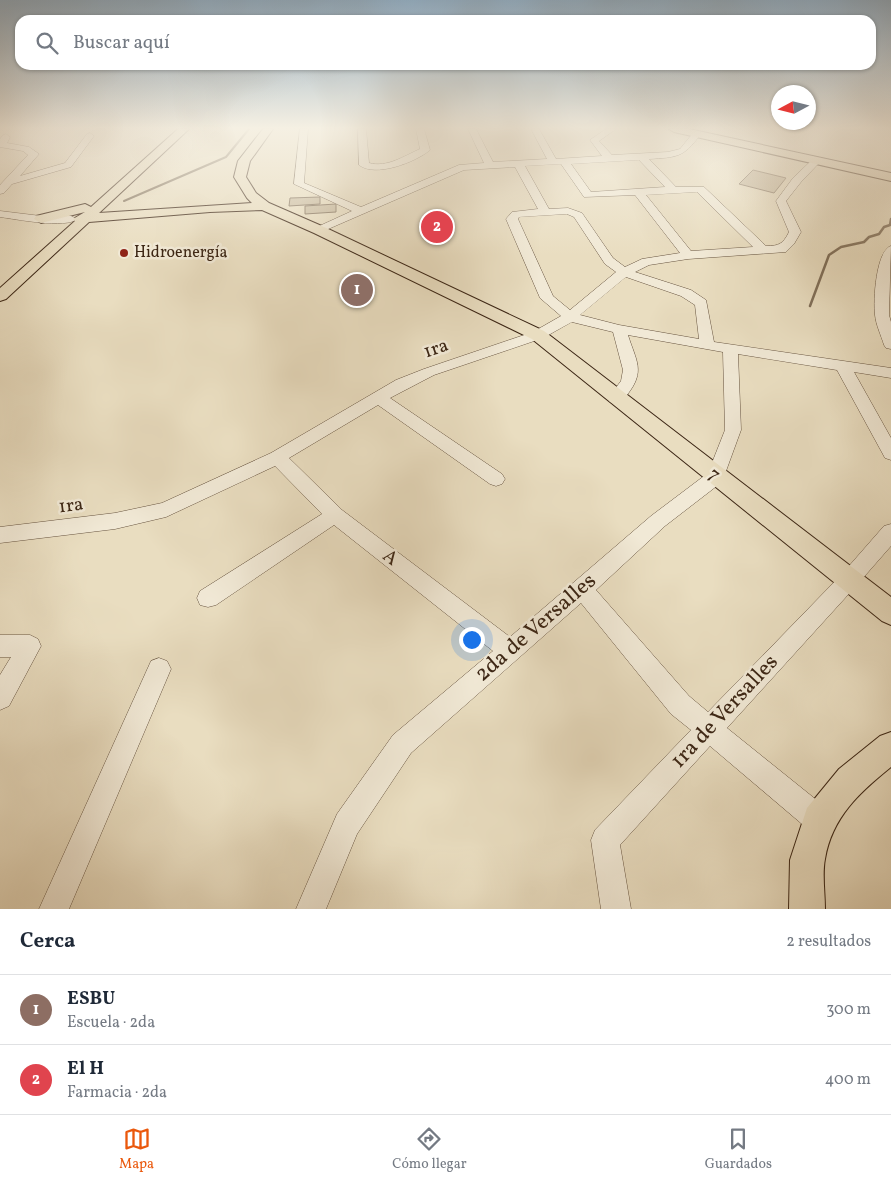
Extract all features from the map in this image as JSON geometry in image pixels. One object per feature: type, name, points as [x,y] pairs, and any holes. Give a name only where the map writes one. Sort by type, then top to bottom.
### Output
[{"type":"main road","points":[[0,296],[129,171]]},
{"type":"main road","points":[[0,281],[71,220],[85,213],[134,171]]},
{"type":"main road","points":[[241,171],[240,177],[251,195],[264,206]]},
{"type":"main road","points":[[865,171],[891,177]]},
{"type":"main road","points":[[223,207],[249,199],[251,195]]},
{"type":"main road","points":[[41,219],[85,213],[264,206]]},
{"type":"main road","name":"7","points":[[264,206],[319,230],[538,335],[891,614]]},
{"type":"main road","points":[[41,219],[56,226],[52,236]]},
{"type":"main road","points":[[807,909],[807,860],[818,820],[850,780],[891,747]]},
{"type":"street","points":[[0,191],[18,171]]},
{"type":"street","points":[[8,182],[45,171]]},
{"type":"street","points":[[301,171],[300,184],[360,211]]},
{"type":"street","points":[[319,230],[452,171]]},
{"type":"street","points":[[523,171],[545,212]]},
{"type":"street","points":[[568,171],[588,194],[700,189],[764,251]]},
{"type":"street","points":[[655,171],[672,190]]},
{"type":"street","name":"1ra","points":[[0,535],[115,522],[166,510],[277,457],[402,384],[429,372],[538,335],[570,316],[624,272],[646,262],[688,255],[782,249],[790,242],[795,232],[781,201],[806,171]]},
{"type":"street","points":[[639,193],[688,255]]},
{"type":"street","points":[[707,345],[701,303],[686,293],[624,272],[609,261],[578,215],[568,211],[545,212],[516,214],[512,219],[547,298],[570,316],[619,329],[707,345],[891,373]]},
{"type":"street","points":[[0,214],[41,219],[71,220]]},
{"type":"street","points":[[890,253],[883,271],[882,315],[891,345]]},
{"type":"street","points":[[616,398],[629,382],[631,370],[619,329]]},
{"type":"street","points":[[716,477],[733,430],[730,348]]},
{"type":"street","points":[[843,366],[891,454]]},
{"type":"street","points":[[378,398],[496,480]]},
{"type":"street","name":"A","points":[[277,457],[335,515],[510,650]]},
{"type":"street","name":"2da de Versalles","points":[[311,909],[347,824],[402,744],[658,521],[716,477]]},
{"type":"street","points":[[208,598],[335,515]]},
{"type":"street","name":"1ra de Versalles","points":[[616,909],[605,840],[849,580],[891,532]]},
{"type":"street","points":[[582,589],[680,705],[818,820]]},
{"type":"street","points":[[0,646],[30,646],[0,698]]},
{"type":"street","points":[[54,909],[159,669]]},
{"type":"shaded area","points":[[752,171],[786,178],[774,193],[739,184]]},
{"type":"shaded area","points":[[320,197],[320,204],[289,206],[290,198]]},
{"type":"shaded area","points":[[336,204],[336,212],[305,214],[305,206]]},
{"type":"waterway","points":[[124,201],[193,171]]},
{"type":"waterway","points":[[810,306],[829,255],[841,247],[864,242],[869,237],[879,234],[884,227],[890,225],[891,219]]},
{"type":"place","name":"El H","points":[[437,227]]},
{"type":"place","name":"Hidroenergía","points":[[124,253]]},
{"type":"place","name":"ESBU","points":[[357,290]]}]
